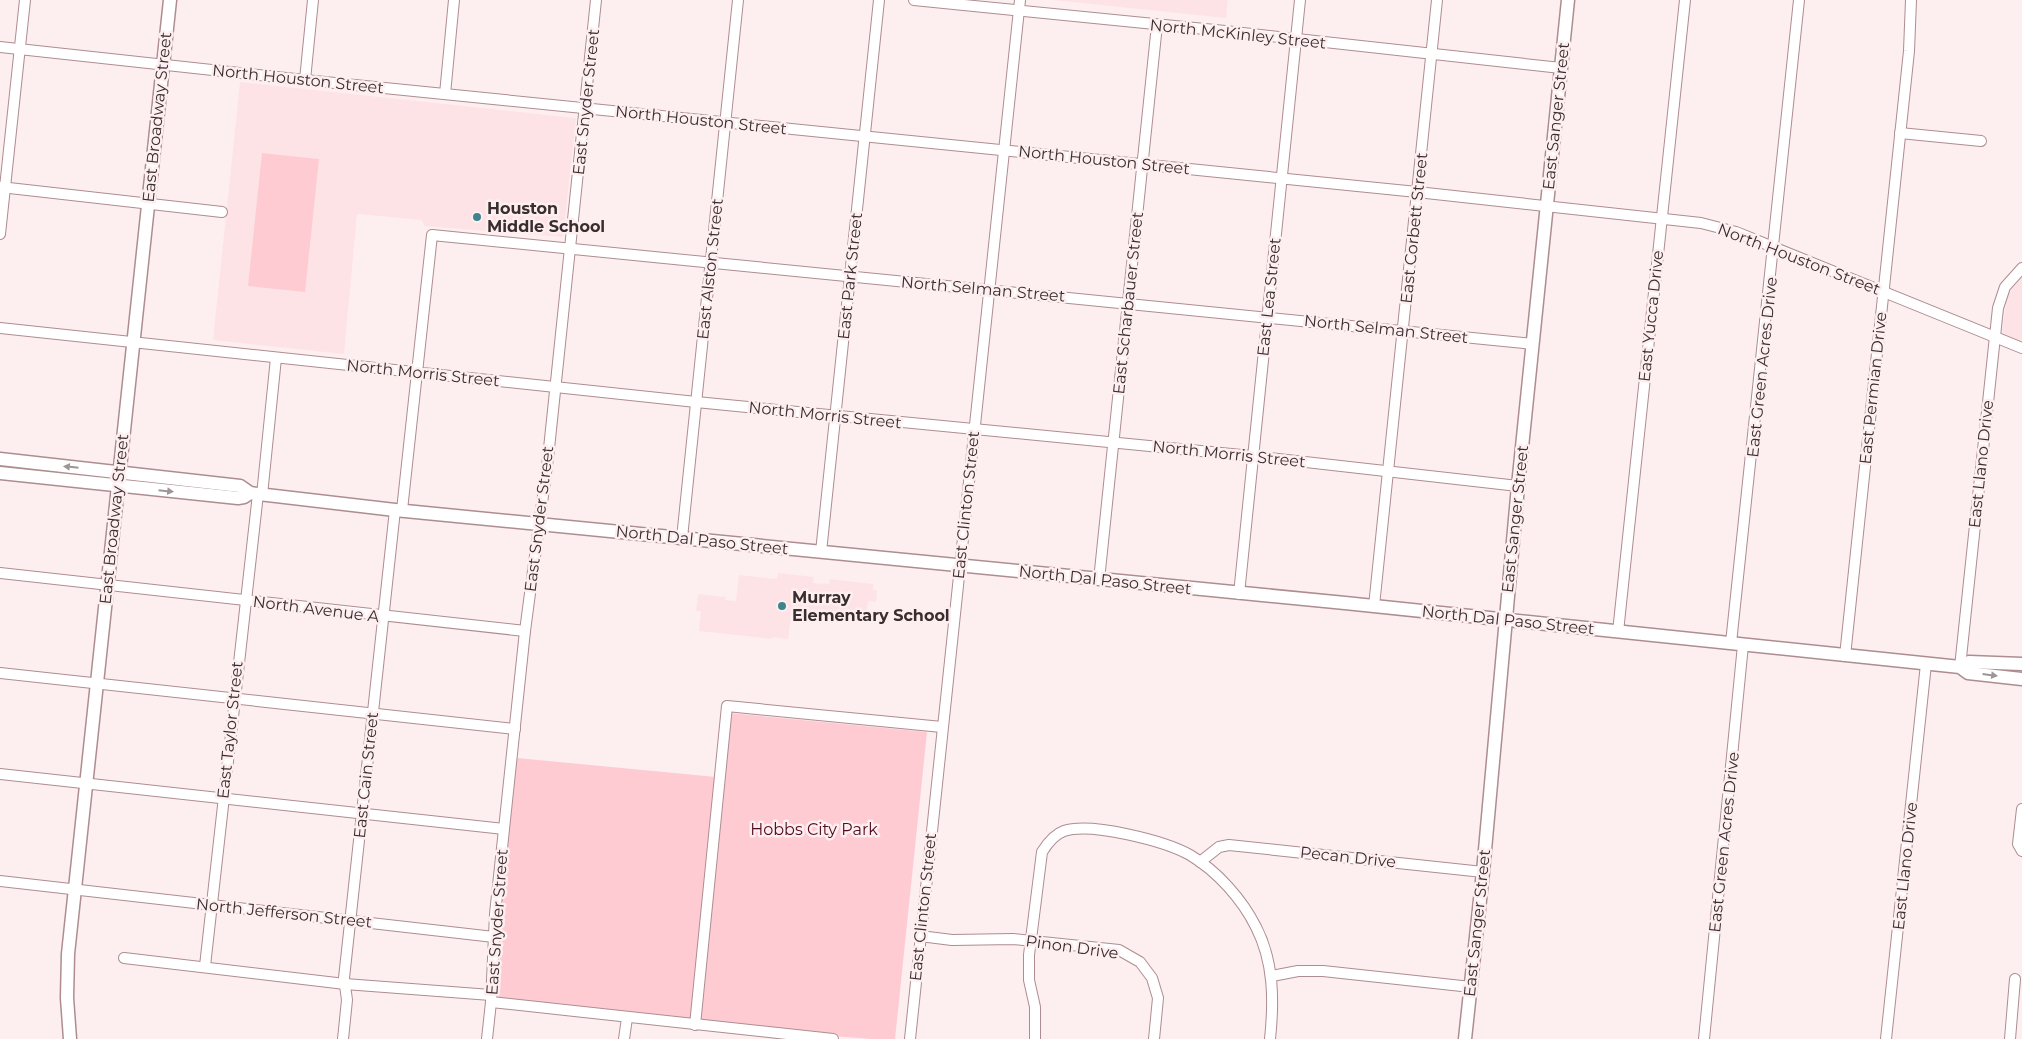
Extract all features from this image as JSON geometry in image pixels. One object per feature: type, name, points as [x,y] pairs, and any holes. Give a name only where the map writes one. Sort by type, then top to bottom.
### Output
[{"type":"main road","name":"East Broadway Street","points":[[70,1039],[67,979],[85,783],[170,0]]},
{"type":"main road","name":"East Sanger Street","points":[[1465,1039],[1483,872],[1518,486],[1568,0]]},
{"type":"main road","name":"North Dal Paso Street","points":[[0,459],[240,486],[257,494],[398,510],[1374,606],[1960,667],[1968,673],[2022,679]]},
{"type":"main road","name":"North Dal Paso Street","points":[[0,474],[238,498],[257,494]]},
{"type":"main road","name":"North Dal Paso Street","points":[[1960,667],[1969,662],[2022,664]]},
{"type":"street","points":[[0,234],[2,188],[25,0]]},
{"type":"street","points":[[305,80],[312,0]]},
{"type":"street","points":[[445,94],[454,0]]},
{"type":"street","name":"East Snyder Street","points":[[488,1039],[494,937],[504,829],[525,631],[586,109],[596,0]]},
{"type":"street","name":"East Alston Street","points":[[682,538],[738,0]]},
{"type":"street","name":"East Park Street","points":[[821,552],[879,0]]},
{"type":"street","name":"North McKinley Street","points":[[914,0],[1019,5],[1157,25],[1561,68]]},
{"type":"street","name":"East Lea Street","points":[[1239,594],[1300,0]]},
{"type":"street","name":"East Corbett Street","points":[[1374,606],[1437,0]]},
{"type":"street","name":"East Yucca Drive","points":[[1618,632],[1685,0]]},
{"type":"street","name":"East Green Acres Drive","points":[[1704,1039],[1737,644],[1799,0]]},
{"type":"street","name":"East Permian Drive","points":[[1846,656],[1909,51],[1911,0]]},
{"type":"street","name":"East Clinton Street","points":[[910,1039],[1019,5]]},
{"type":"street","name":"East Scharbauer Street","points":[[1099,580],[1157,25]]},
{"type":"street","name":"North Houston Street","points":[[0,47],[586,109],[1417,192],[1701,223],[1736,232],[2022,348]]},
{"type":"street","points":[[1900,133],[1981,142]]},
{"type":"street","points":[[2,188],[222,212]]},
{"type":"street","name":"North Selman Street","points":[[432,235],[1533,344]]},
{"type":"street","name":"East Cain Street","points":[[343,1039],[347,1000],[344,978],[363,814],[382,616],[398,510],[432,235]]},
{"type":"street","name":"East Llano Drive","points":[[1960,667],[1994,338],[2001,296],[2005,287],[2022,268]]},
{"type":"street","name":"North Morris Street","points":[[0,328],[696,402],[1252,456],[1518,486]]},
{"type":"street","name":"East Taylor Street","points":[[205,966],[244,600],[276,358]]},
{"type":"street","name":"North Avenue A","points":[[0,573],[525,631]]},
{"type":"street","name":"East Llano Drive","points":[[1886,1039],[1926,664]]},
{"type":"street","points":[[0,673],[515,730]]},
{"type":"street","points":[[695,1025],[727,706],[942,727]]},
{"type":"street","points":[[0,774],[504,829]]},
{"type":"street","points":[[2022,809],[2018,844],[2022,851]]},
{"type":"street","points":[[1035,1039],[1035,1007],[1029,980],[1030,941],[1042,852],[1047,844],[1062,832],[1077,829],[1133,835],[1164,842],[1200,862],[1236,896],[1254,923],[1265,948],[1272,976],[1270,1039]]},
{"type":"street","name":"Pecan Drive","points":[[1200,862],[1219,847],[1229,845],[1483,872]]},
{"type":"street","name":"North Jefferson Street","points":[[0,881],[494,937]]},
{"type":"street","name":"Pinon Drive","points":[[920,936],[952,940],[1005,939],[1119,950],[1140,962],[1152,978],[1158,998],[1154,1039]]},
{"type":"street","points":[[124,958],[205,966],[345,984],[491,998],[764,1036],[833,1039]]},
{"type":"street","points":[[1272,976],[1298,971],[1323,971],[1471,987]]},
{"type":"street","points":[[2010,1039],[2015,979]]},
{"type":"street","points":[[624,1039],[627,1018]]},
{"type":"shaded area","points":[[1052,0],[1228,0],[1226,18]]},
{"type":"shaded area","name":"Houston Middle School","points":[[240,82],[576,118],[563,237],[424,226],[422,220],[357,214],[344,354],[213,340]]},
{"type":"shaded area","points":[[2022,277],[2022,343],[2005,337],[2002,332],[2007,296]]},
{"type":"shaded area","name":"Murray Elementary School","points":[[778,573],[814,577],[813,583],[829,584],[830,579],[873,584],[873,590],[877,590],[876,602],[868,601],[866,618],[792,610],[788,639],[699,631],[701,611],[696,611],[698,594],[726,597],[725,600],[736,601],[739,575],[777,579]]},
{"type":"green space","points":[[262,153],[319,159],[305,292],[248,286]]},
{"type":"green space","name":"Hobbs City Park","points":[[729,713],[927,732],[895,1039],[871,1039],[704,1026],[699,1014],[698,1022],[494,1001],[500,905],[517,758],[716,777]]},
{"type":"place","name":"Houston Middle School","points":[[477,217]]},
{"type":"place","name":"Murray Elementary School","points":[[782,606]]}]
